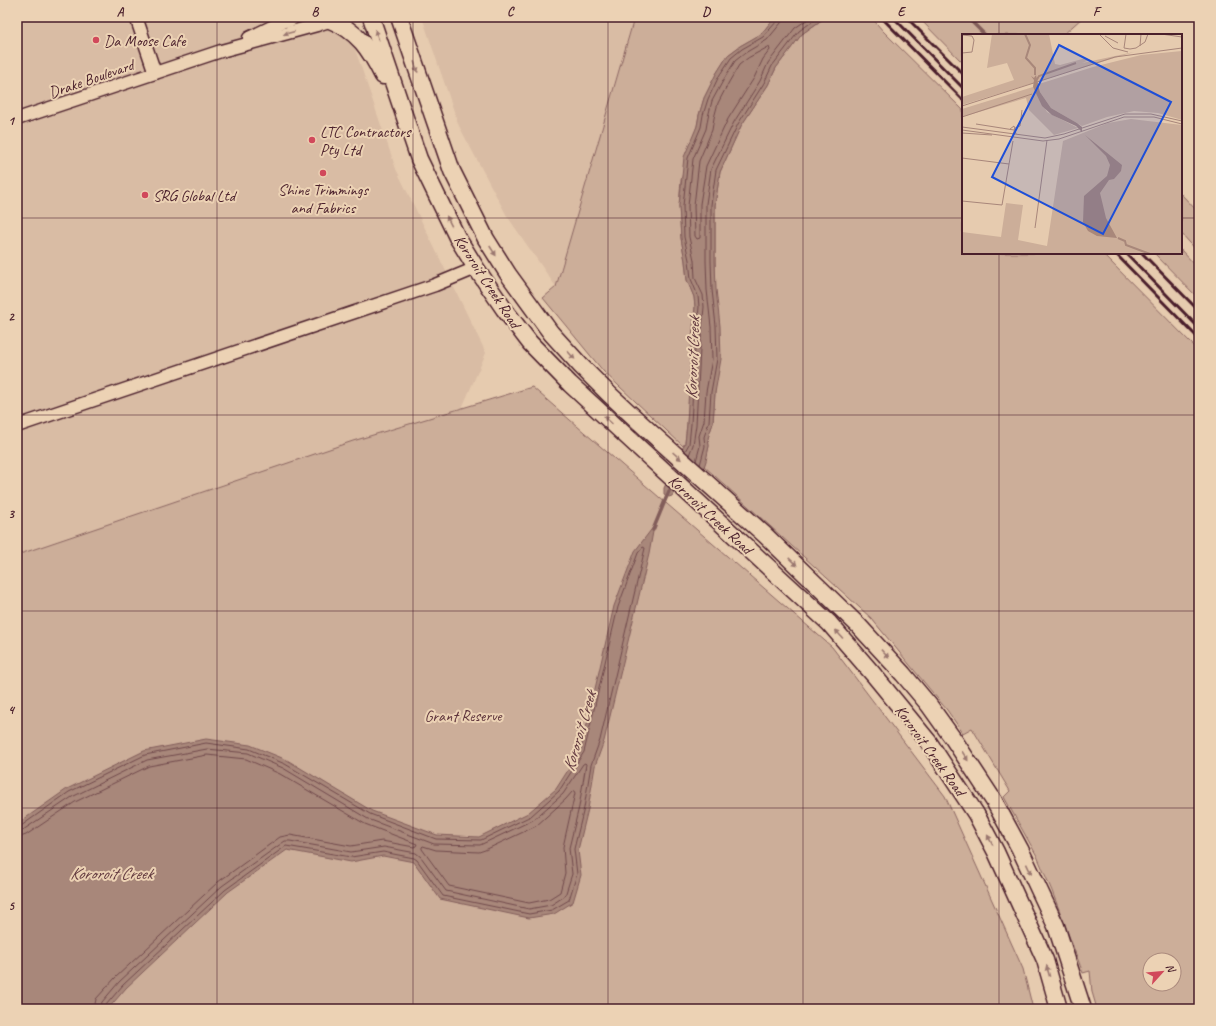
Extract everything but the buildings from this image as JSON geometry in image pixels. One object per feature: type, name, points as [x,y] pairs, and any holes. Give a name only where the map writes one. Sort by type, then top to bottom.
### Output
[{"type":"main road","name":"Kororoit Creek Road","points":[[372,17],[419,159],[457,237],[504,309],[530,344],[570,384],[829,623],[928,741],[976,814],[996,852],[1045,960],[1059,1009]]},
{"type":"main road","name":"Kororoit Creek Road","points":[[401,18],[452,172],[486,240],[508,274],[551,333],[609,394],[765,535],[863,630],[903,674],[929,706],[954,740],[994,801],[1020,849],[1056,926],[1084,1009]]},
{"type":"main road","points":[[335,19],[352,32],[368,50],[379,67],[404,115]]},
{"type":"street","points":[[136,17],[155,73]]},
{"type":"street","name":"Drake Boulevard","points":[[221,51],[291,18]]},
{"type":"street","name":"Drake Boulevard","points":[[17,119],[221,51],[335,19]]},
{"type":"street","points":[[17,426],[435,285],[476,268]]},
{"type":"shaded area","points":[[17,17],[344,17],[396,169],[486,353],[462,408],[17,555]]},
{"type":"shaded area","points":[[422,17],[638,17],[633,22],[556,287],[507,216],[459,126]]},
{"type":"green space","points":[[638,17],[775,17],[761,34],[728,55],[716,74],[704,98],[681,180],[679,206],[681,238],[687,280],[694,297],[695,307],[687,424],[685,443],[683,446],[604,372],[543,298],[556,287],[633,22]]},
{"type":"green space","points":[[829,17],[871,17],[883,31],[962,109],[962,254],[1103,254],[1199,351],[1199,1009],[1097,1009],[1092,992],[1090,971],[1083,973],[1037,856],[1004,797],[1010,791],[972,728],[963,733],[947,710],[871,618],[704,466],[709,446],[708,438],[713,423],[715,393],[715,205],[720,172],[741,126],[768,85],[776,68],[802,34],[823,19]]},
{"type":"green space","points":[[918,17],[1083,17],[1064,34],[962,34],[962,62]]},
{"type":"green space","points":[[1182,195],[1199,213],[1199,253],[1182,234]]},
{"type":"green space","points":[[1182,251],[1199,269],[1199,299],[1155,254],[1182,254]]},
{"type":"green space","name":"Grant Reserve","points":[[532,387],[832,647],[945,796],[1023,969],[1033,1009],[17,1009],[17,555],[353,441]]},
{"type":"water","name":"Kororoit Creek","points":[[775,17],[829,17],[823,19],[802,34],[776,68],[768,85],[741,126],[720,172],[715,205],[715,261],[721,359],[715,393],[713,423],[708,438],[709,446],[703,470],[691,481],[676,489],[672,496],[669,497],[664,494],[664,488],[685,443],[695,307],[694,297],[687,280],[681,238],[679,206],[684,157],[697,126],[704,98],[716,74],[728,55],[761,34]]},
{"type":"water","name":"Kororoit Creek","points":[[654,526],[649,554],[604,741],[595,766],[588,809],[578,850],[581,875],[573,902],[554,914],[529,918],[440,899],[414,862],[383,856],[351,862],[287,850],[228,892],[126,988],[108,1009],[17,1009],[17,824],[67,789],[144,751],[206,739],[250,745],[287,760],[372,811],[437,835],[479,837],[528,813],[556,789],[581,750],[614,606],[635,551]]},
{"type":"waterway","points":[[967,17],[984,34]]},
{"type":"waterway","name":"Kororoit Creek","points":[[653,530],[669,491]]},
{"type":"railway","points":[[881,17],[962,99]]},
{"type":"railway","points":[[893,17],[962,87]]},
{"type":"railway","points":[[906,17],[962,73]]},
{"type":"railway","points":[[1116,254],[1199,339]]},
{"type":"railway","points":[[1127,254],[1199,328]]},
{"type":"railway","points":[[1143,254],[1199,311]]},
{"type":"place","name":"Da Moose Cafe","points":[[96,40]]},
{"type":"place","name":"LTC Contractors Pty Ltd","points":[[312,140]]},
{"type":"place","name":"Shine Trimmings and Fabrics","points":[[323,173]]},
{"type":"place","name":"SRG Global Ltd","points":[[145,195]]}]
